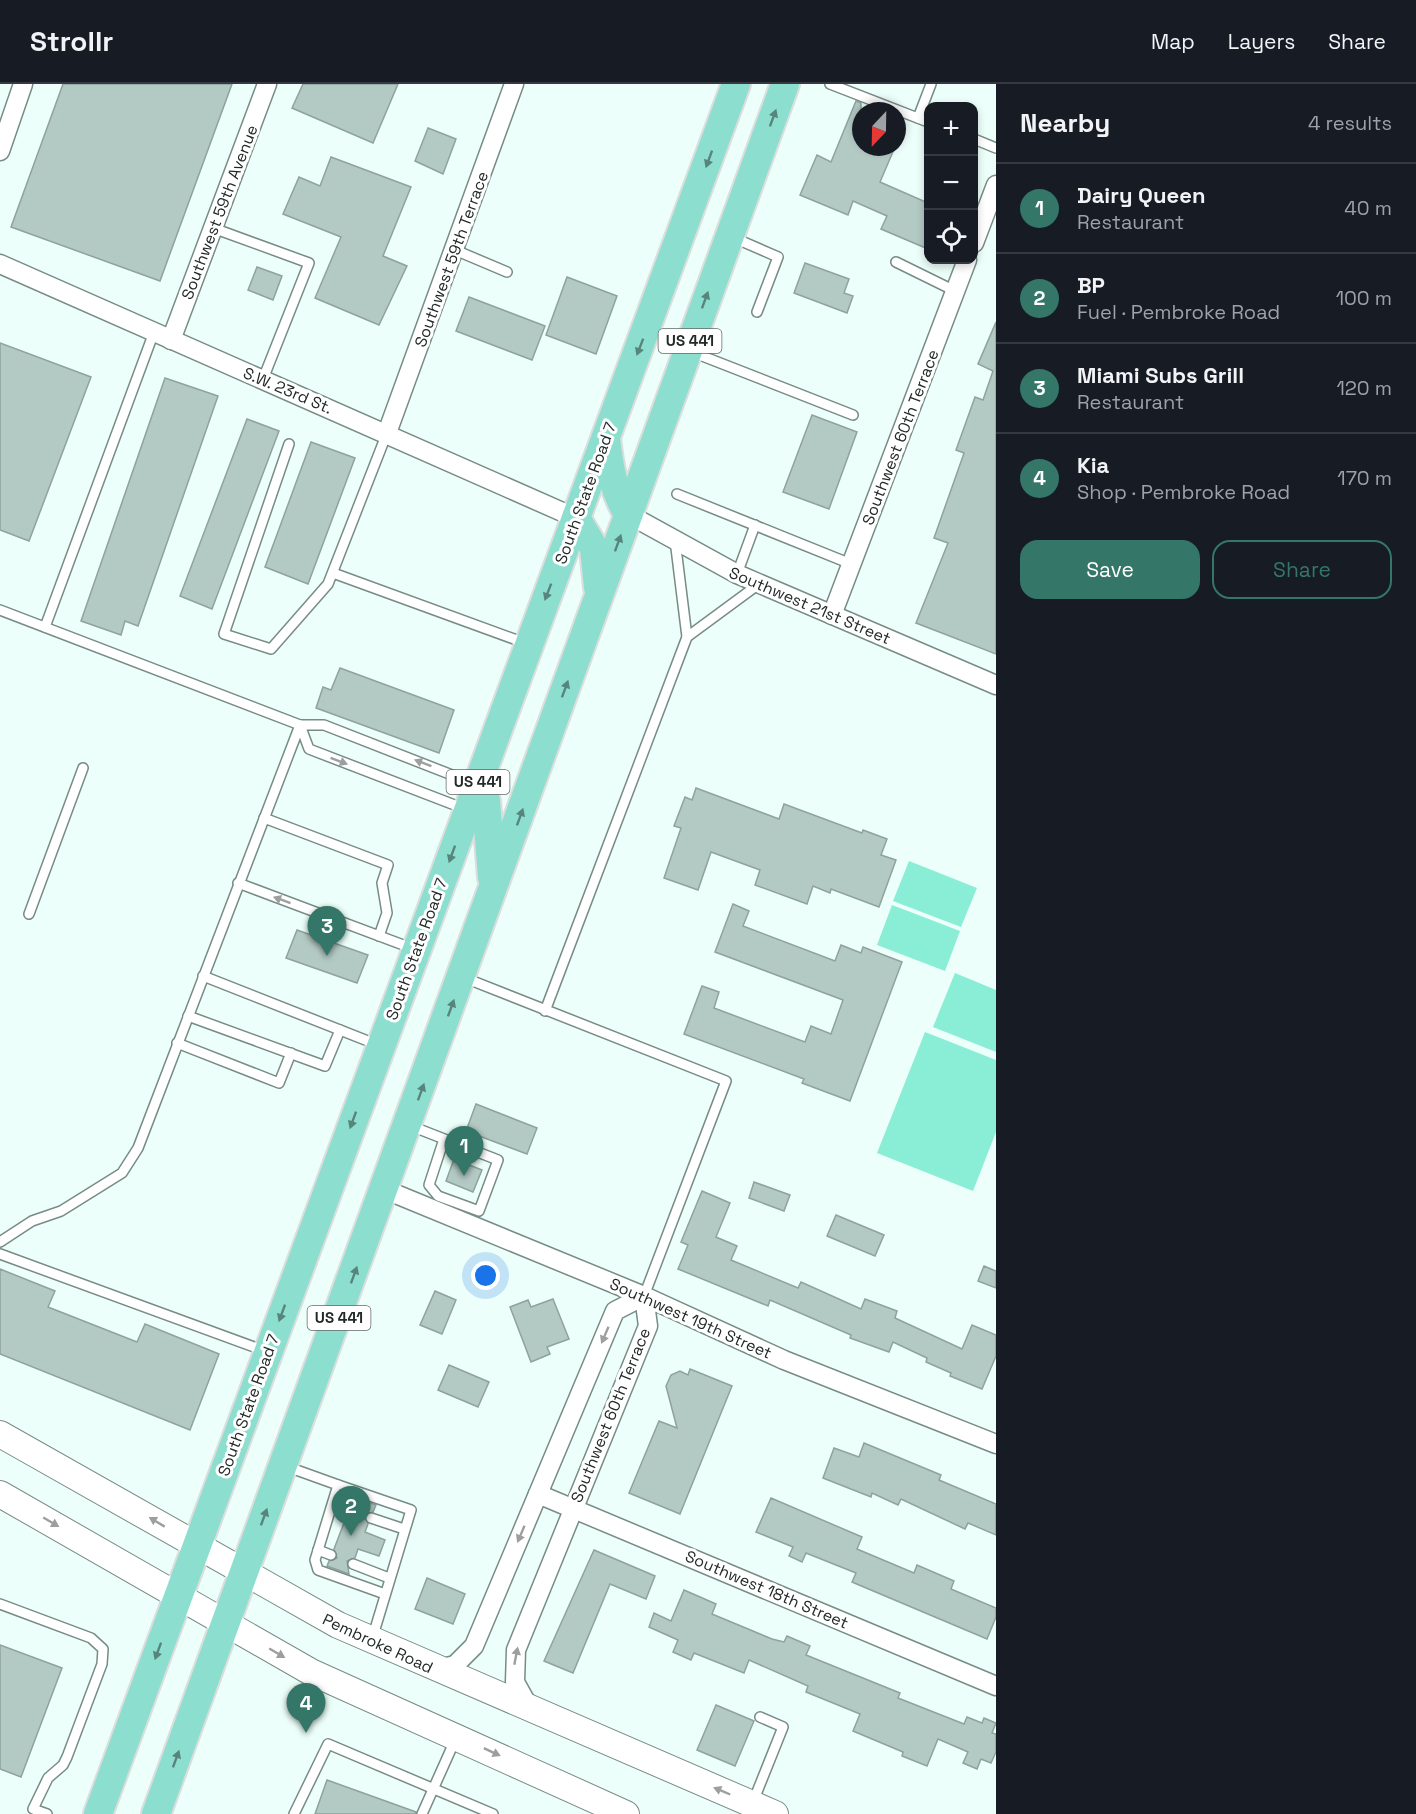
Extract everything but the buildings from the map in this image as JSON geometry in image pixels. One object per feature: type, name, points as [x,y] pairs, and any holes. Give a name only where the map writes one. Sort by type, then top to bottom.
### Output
[{"type":"main road","name":"South State Road 7","points":[[98,1814],[736,84]]},
{"type":"main road","name":"US 441","points":[[156,1814],[386,1190],[687,350],[785,84]]},
{"type":"main road","points":[[606,436],[614,484],[619,499],[628,514]]},
{"type":"main road","points":[[576,518],[594,548],[598,598]]},
{"type":"main road","points":[[473,797],[486,801],[493,891]]},
{"type":"main road","name":"Pembroke Road","points":[[0,1434],[371,1642],[775,1814]]},
{"type":"main road","points":[[0,1494],[341,1687],[457,1736],[626,1814]]},
{"type":"street","points":[[0,151],[23,84]]},
{"type":"street","name":"Southwest 59th Avenue","points":[[163,336],[213,228],[267,84]]},
{"type":"street","name":"Southwest 59th Terrace","points":[[387,433],[514,84]]},
{"type":"street","points":[[978,232],[996,184]]},
{"type":"street","name":"S.W. 23rd St.","points":[[0,264],[576,518]]},
{"type":"street","name":"Southwest 60th Terrace","points":[[832,615],[966,264]]},
{"type":"street","name":"Southwest 21st Street","points":[[628,514],[736,574],[996,685]]},
{"type":"street","name":"Southwest 19th Street","points":[[386,1190],[461,1213],[784,1360],[995,1441]]},
{"type":"street","name":"Southwest 60th Terrace","points":[[435,1670],[454,1665],[474,1646],[615,1311],[644,1296],[648,1326],[516,1650],[515,1682],[530,1710]]},
{"type":"street","name":"Southwest 18th Street","points":[[538,1494],[996,1686]]},
{"type":"lane","points":[[830,84],[924,120]]},
{"type":"lane","points":[[918,118],[931,84]]},
{"type":"lane","points":[[978,141],[996,148]]},
{"type":"lane","points":[[213,228],[309,263],[263,379]]},
{"type":"lane","points":[[729,236],[778,257],[757,312]]},
{"type":"lane","points":[[455,250],[507,272]]},
{"type":"lane","points":[[896,262],[956,291]]},
{"type":"lane","points":[[45,627],[163,336]]},
{"type":"lane","points":[[687,350],[853,414]]},
{"type":"lane","points":[[289,444],[224,634],[271,650],[328,584],[387,433]]},
{"type":"lane","points":[[677,494],[851,564]]},
{"type":"lane","points":[[736,574],[754,525]]},
{"type":"lane","points":[[544,1011],[687,637],[675,540]]},
{"type":"lane","points":[[333,573],[528,644]]},
{"type":"lane","points":[[687,637],[759,584]]},
{"type":"lane","points":[[0,610],[300,725],[324,725],[473,797]]},
{"type":"lane","points":[[300,725],[309,749],[473,797]]},
{"type":"lane","points":[[0,1242],[32,1221],[61,1211],[122,1173],[138,1148],[300,725]]},
{"type":"lane","points":[[29,914],[83,768]]},
{"type":"lane","points":[[264,818],[388,865],[382,883],[387,913],[379,936]]},
{"type":"lane","points":[[238,883],[416,950]]},
{"type":"lane","points":[[203,976],[380,1046]]},
{"type":"lane","points":[[462,977],[726,1081],[644,1296]]},
{"type":"lane","points":[[188,1016],[325,1066],[340,1030]]},
{"type":"lane","points":[[177,1043],[279,1083],[291,1053]]},
{"type":"lane","points":[[409,1125],[498,1160],[480,1211],[461,1213],[438,1196],[429,1185],[444,1139]]},
{"type":"lane","points":[[0,1254],[268,1352]]},
{"type":"lane","points":[[284,1466],[411,1510],[371,1642]]},
{"type":"lane","points":[[339,1485],[315,1560],[318,1569],[385,1594]]},
{"type":"lane","points":[[333,1503],[349,1509]]},
{"type":"lane","points":[[371,1518],[404,1529]]},
{"type":"lane","points":[[318,1550],[331,1555]]},
{"type":"lane","points":[[353,1564],[389,1578]]},
{"type":"lane","points":[[0,1604],[91,1638],[103,1649],[102,1664],[67,1757],[63,1765],[48,1778],[33,1809],[47,1814]]},
{"type":"lane","points":[[752,1804],[783,1726],[760,1717]]},
{"type":"lane","points":[[422,1814],[457,1736]]},
{"type":"lane","points":[[294,1814],[328,1744],[493,1814]]},
{"type":"green space","points":[[909,861],[977,888],[961,927],[893,901]]},
{"type":"green space","points":[[892,905],[960,931],[945,971],[877,945]]},
{"type":"green space","points":[[955,973],[996,990],[996,1052],[933,1027]]},
{"type":"green space","points":[[925,1032],[996,1060],[996,1132],[973,1191],[877,1153]]},
{"type":"place","name":"Miami Subs Grill","points":[[327,956]]},
{"type":"place","name":"Dairy Queen","points":[[464,1176]]},
{"type":"place","name":"BP","points":[[351,1536]]},
{"type":"place","name":"Kia","points":[[306,1733]]}]
